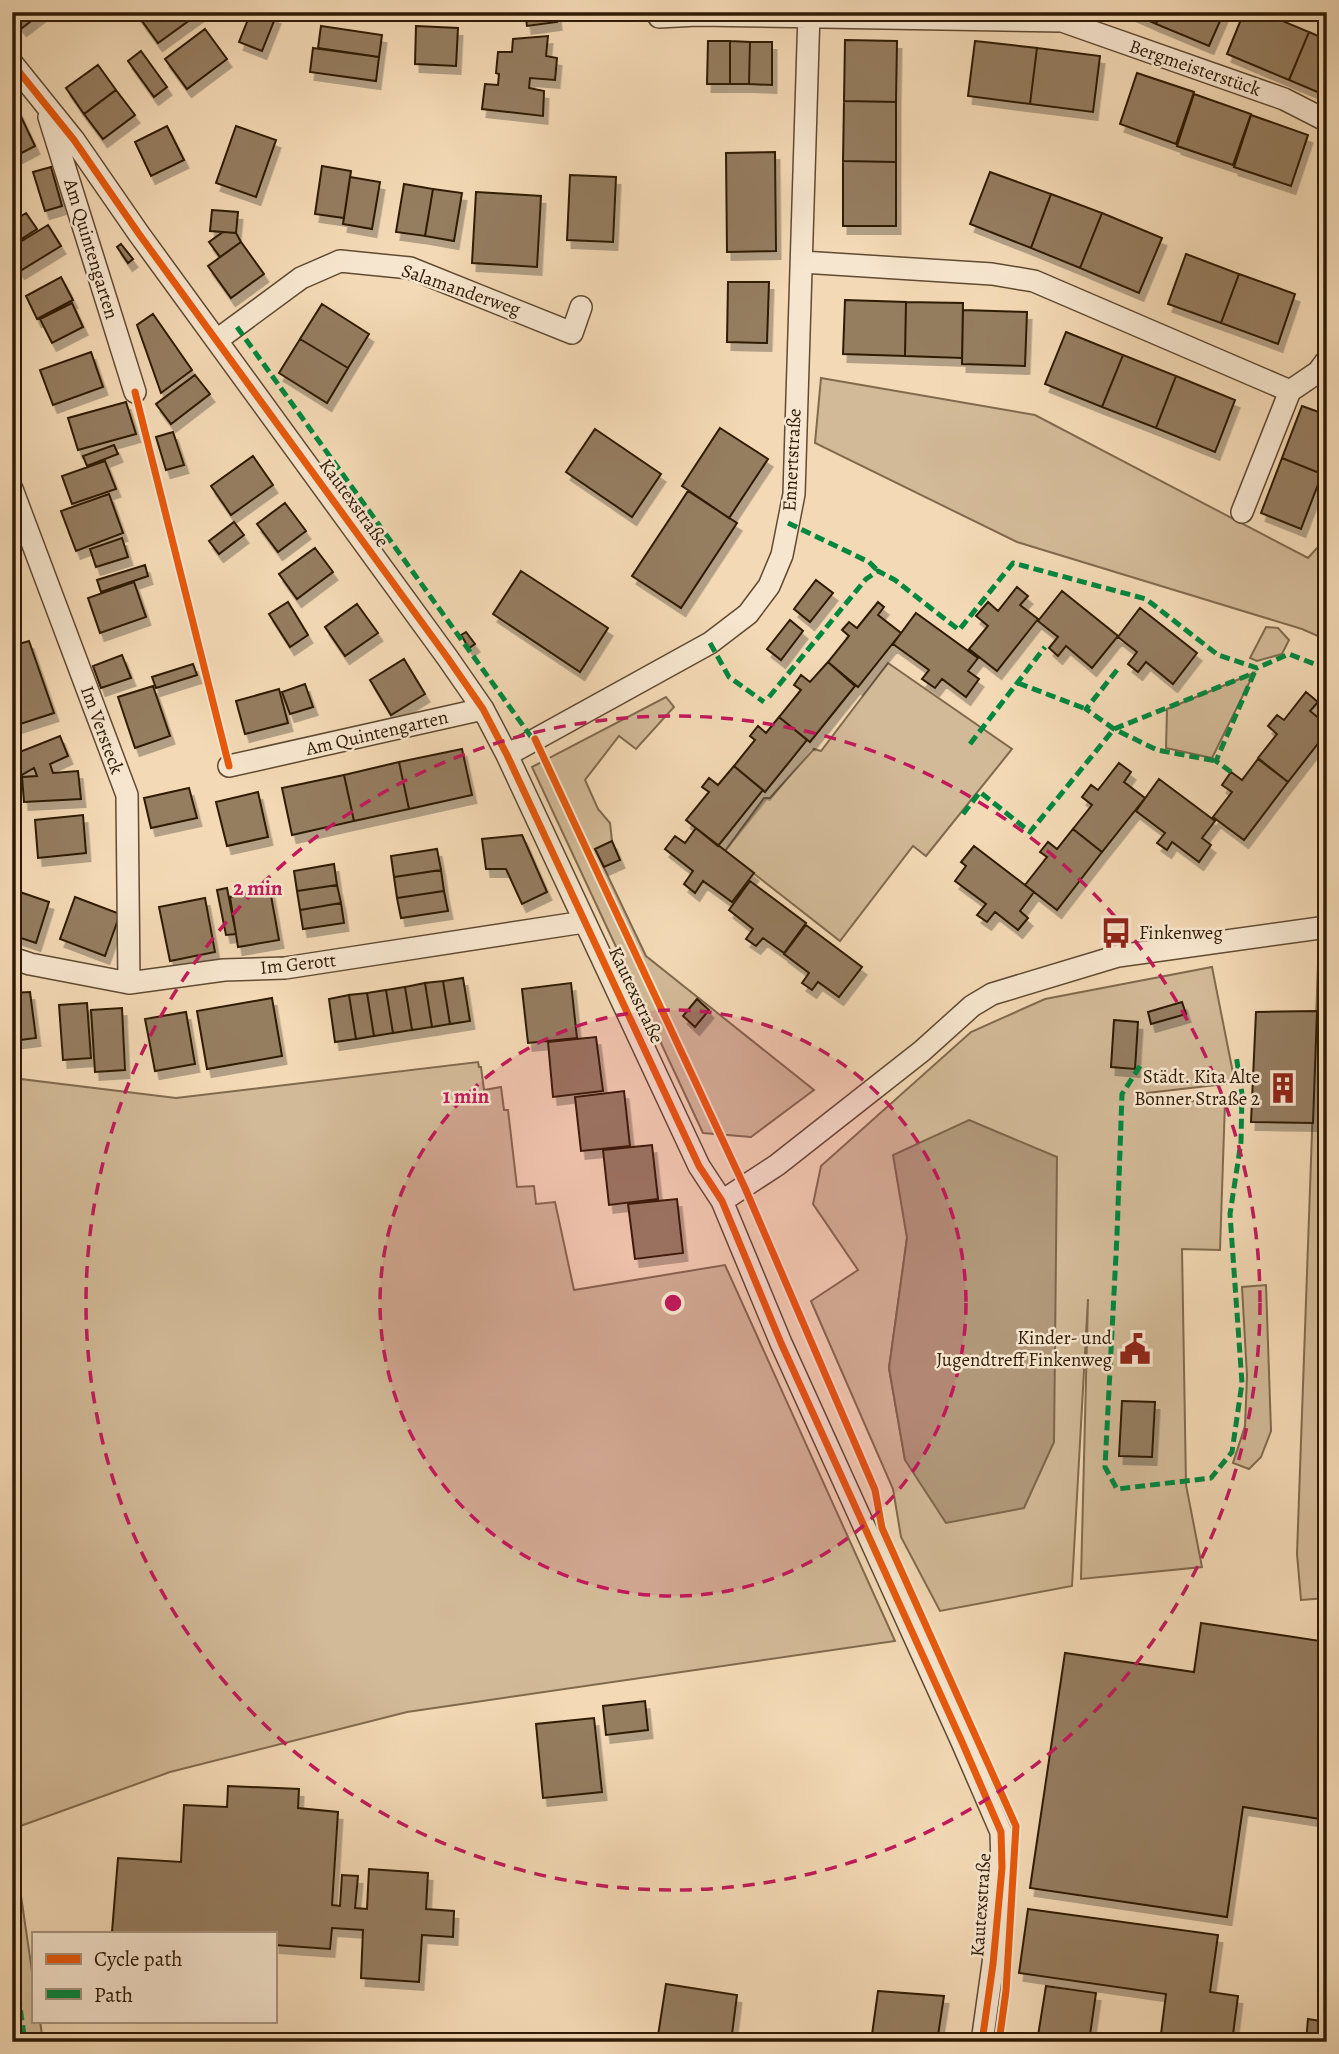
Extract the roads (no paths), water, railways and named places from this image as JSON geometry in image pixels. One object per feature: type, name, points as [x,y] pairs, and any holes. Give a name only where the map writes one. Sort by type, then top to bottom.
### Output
[{"type":"street","points":[[659,17],[809,15]]},
{"type":"street","name":"Bergmeisterstück","points":[[809,15],[1062,21],[1284,99],[1327,121]]},
{"type":"street","name":"Ennertstraße","points":[[507,755],[710,643],[748,614],[769,586],[782,555],[793,494],[809,15]]},
{"type":"street","name":"Kautexstraße","points":[[12,62],[74,141],[483,709],[507,755],[699,1166],[722,1201],[781,1343],[1001,1832],[1002,1868],[982,2042]]},
{"type":"street","name":"Am Quintengarten","points":[[46,106],[135,392]]},
{"type":"street","name":"Salamanderweg","points":[[218,340],[301,278],[340,261],[410,268],[572,333],[581,307]]},
{"type":"street","points":[[802,262],[992,274],[1034,281],[1290,391]]},
{"type":"street","points":[[1242,512],[1290,391],[1318,372],[1327,360]]},
{"type":"street","name":"Im Versteck","points":[[12,489],[127,795],[129,983]]},
{"type":"street","name":"Am Quintengarten","points":[[229,766],[483,709]]},
{"type":"street","name":"Im Gerott","points":[[12,958],[30,964],[129,983],[224,970],[285,968],[584,922]]},
{"type":"street","points":[[722,1201],[777,1165],[922,1051],[972,1006],[992,994],[1118,956],[1327,927]]},
{"type":"place","name":"Finkenweg","points":[[1116,933]]},
{"type":"place","name":"Städt. Kita Alte Bonner Straße 2","points":[[1283,1088]]},
{"type":"place","name":"Kinder- und Jugendtreff Finkenweg","points":[[1135,1349]]}]
